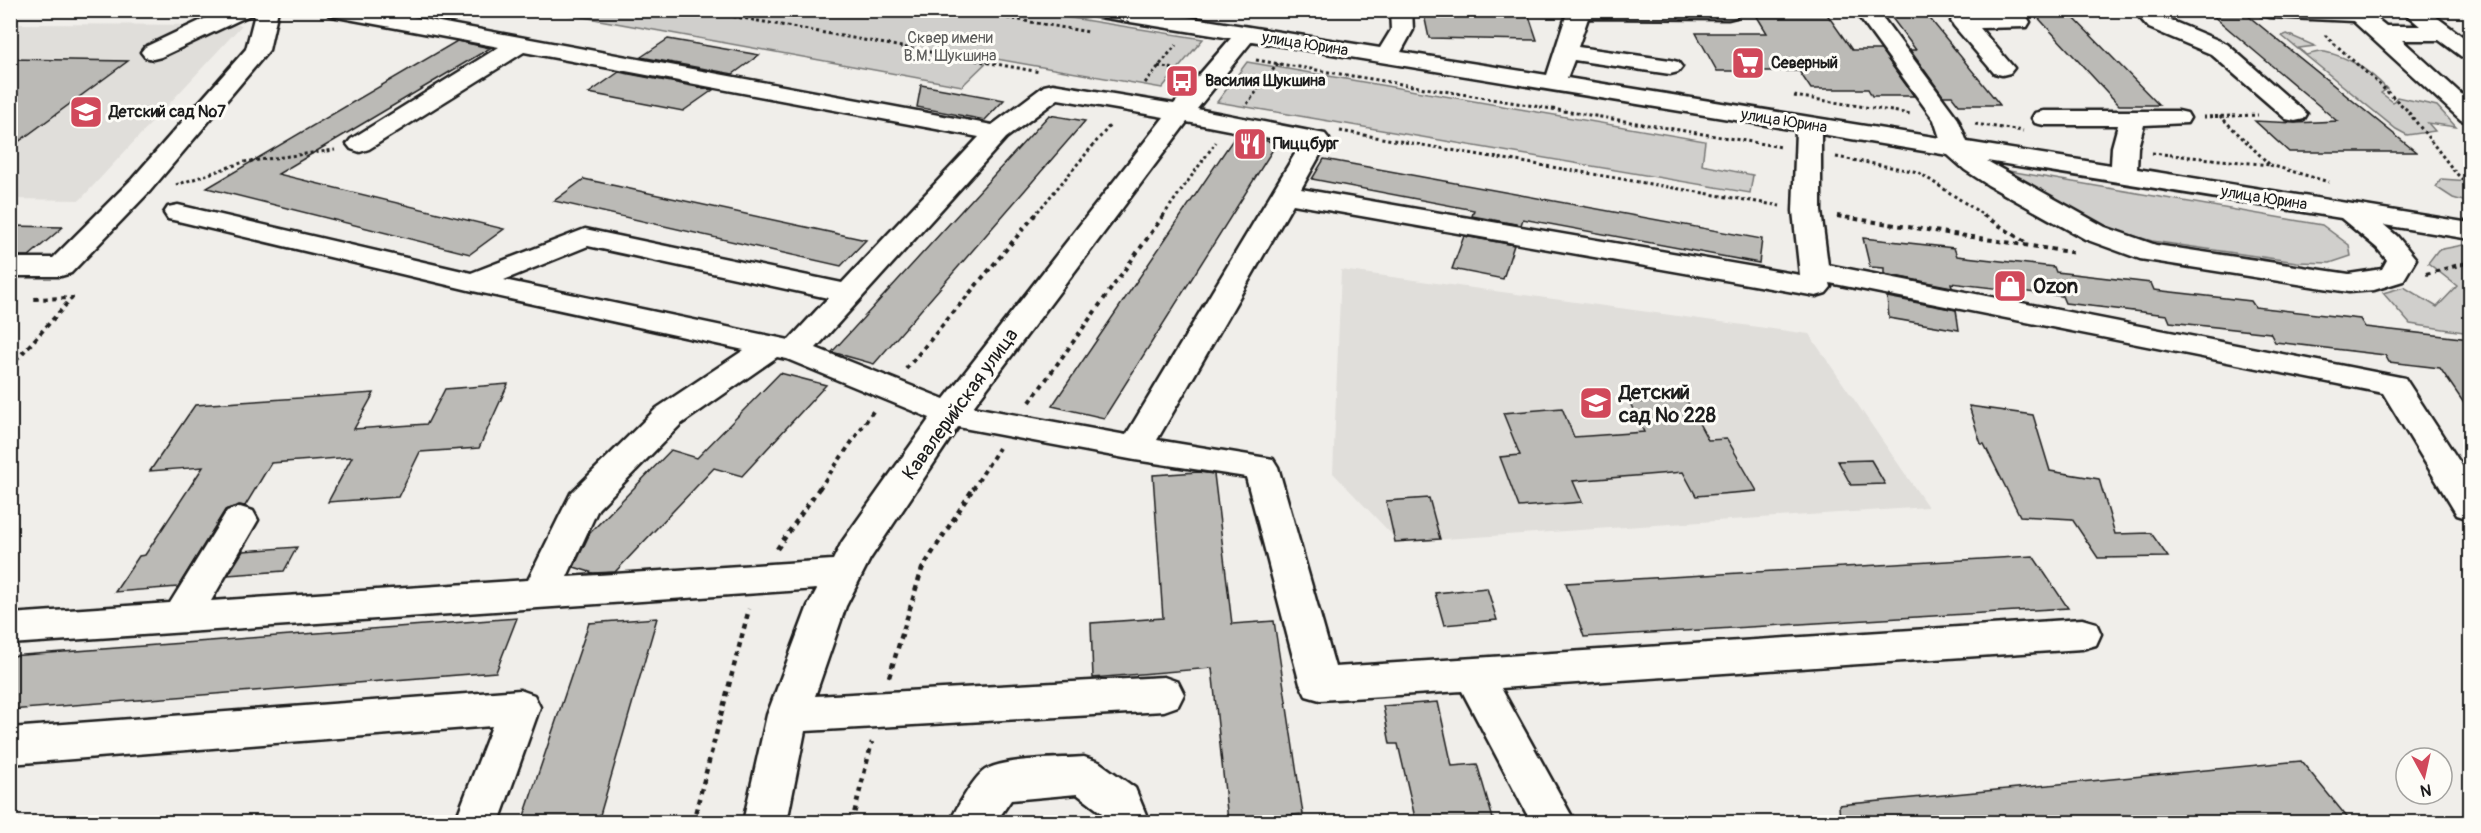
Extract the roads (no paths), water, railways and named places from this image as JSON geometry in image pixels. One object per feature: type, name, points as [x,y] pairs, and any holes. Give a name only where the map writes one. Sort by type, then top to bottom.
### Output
[{"type":"street","points":[[153,52],[242,10]]},
{"type":"street","points":[[10,267],[61,267],[124,202],[257,50],[267,10]]},
{"type":"street","points":[[337,10],[997,133]]},
{"type":"street","name":"улица Юрина","points":[[1099,10],[1237,45],[1386,57],[1555,84],[1809,138],[1957,149],[2470,231]]},
{"type":"street","points":[[1386,57],[1402,30],[1401,10]]},
{"type":"street","points":[[1865,10],[1946,119],[1957,149],[1974,164],[2047,208],[2095,233],[2150,253],[2349,283],[2374,281],[2393,275],[2402,259],[2387,242],[2350,212]]},
{"type":"street","points":[[2144,10],[2157,23],[2219,49],[2295,114]]},
{"type":"street","points":[[2269,10],[2355,13],[2469,110]]},
{"type":"street","points":[[2412,10],[2470,52]]},
{"type":"street","points":[[1555,84],[1579,11],[1728,12]]},
{"type":"street","points":[[2002,68],[1962,21],[2020,22]]},
{"type":"street","points":[[2381,33],[2444,33]]},
{"type":"street","points":[[360,144],[520,44]]},
{"type":"street","name":"Кавалерийская улица","points":[[765,822],[788,715],[810,649],[842,573],[950,414],[1180,112],[1237,45]]},
{"type":"street","points":[[1565,52],[1670,67]]},
{"type":"street","points":[[541,593],[583,502],[669,416],[783,348],[847,293],[997,133],[1053,91],[1180,112],[1316,139],[1135,448]]},
{"type":"street","points":[[2044,118],[2178,118]]},
{"type":"street","points":[[2124,176],[2124,147],[2133,118]]},
{"type":"street","points":[[1285,194],[1816,287],[1807,211],[1809,138]]},
{"type":"street","points":[[178,213],[473,282],[783,348],[950,414],[1135,448],[1261,467],[1320,684],[2082,634]]},
{"type":"street","points":[[473,282],[585,237],[847,293]]},
{"type":"street","points":[[1814,271],[2394,385],[2470,506]]},
{"type":"street","points":[[182,617],[240,520]]},
{"type":"street","points":[[10,629],[842,573]]},
{"type":"street","points":[[1473,674],[1553,822]]},
{"type":"street","points":[[788,715],[1164,694]]},
{"type":"street","points":[[10,746],[520,707],[477,822]]},
{"type":"street","points":[[972,822],[999,783],[1084,775],[1120,801],[1127,822]]},
{"type":"place","name":"Северный","points":[[1748,63]]},
{"type":"place","name":"Василия Шукшина","points":[[1182,81]]},
{"type":"place","name":"Детский сад №7","points":[[86,112]]},
{"type":"place","name":"Пиццбург","points":[[1250,144]]},
{"type":"place","name":"Ozon","points":[[2010,286]]},
{"type":"place","name":"Детский сад № 228","points":[[1596,403]]},
{"type":"park label","name":"Сквер имени В.М. Шукшина","points":[[950,47]]}]
